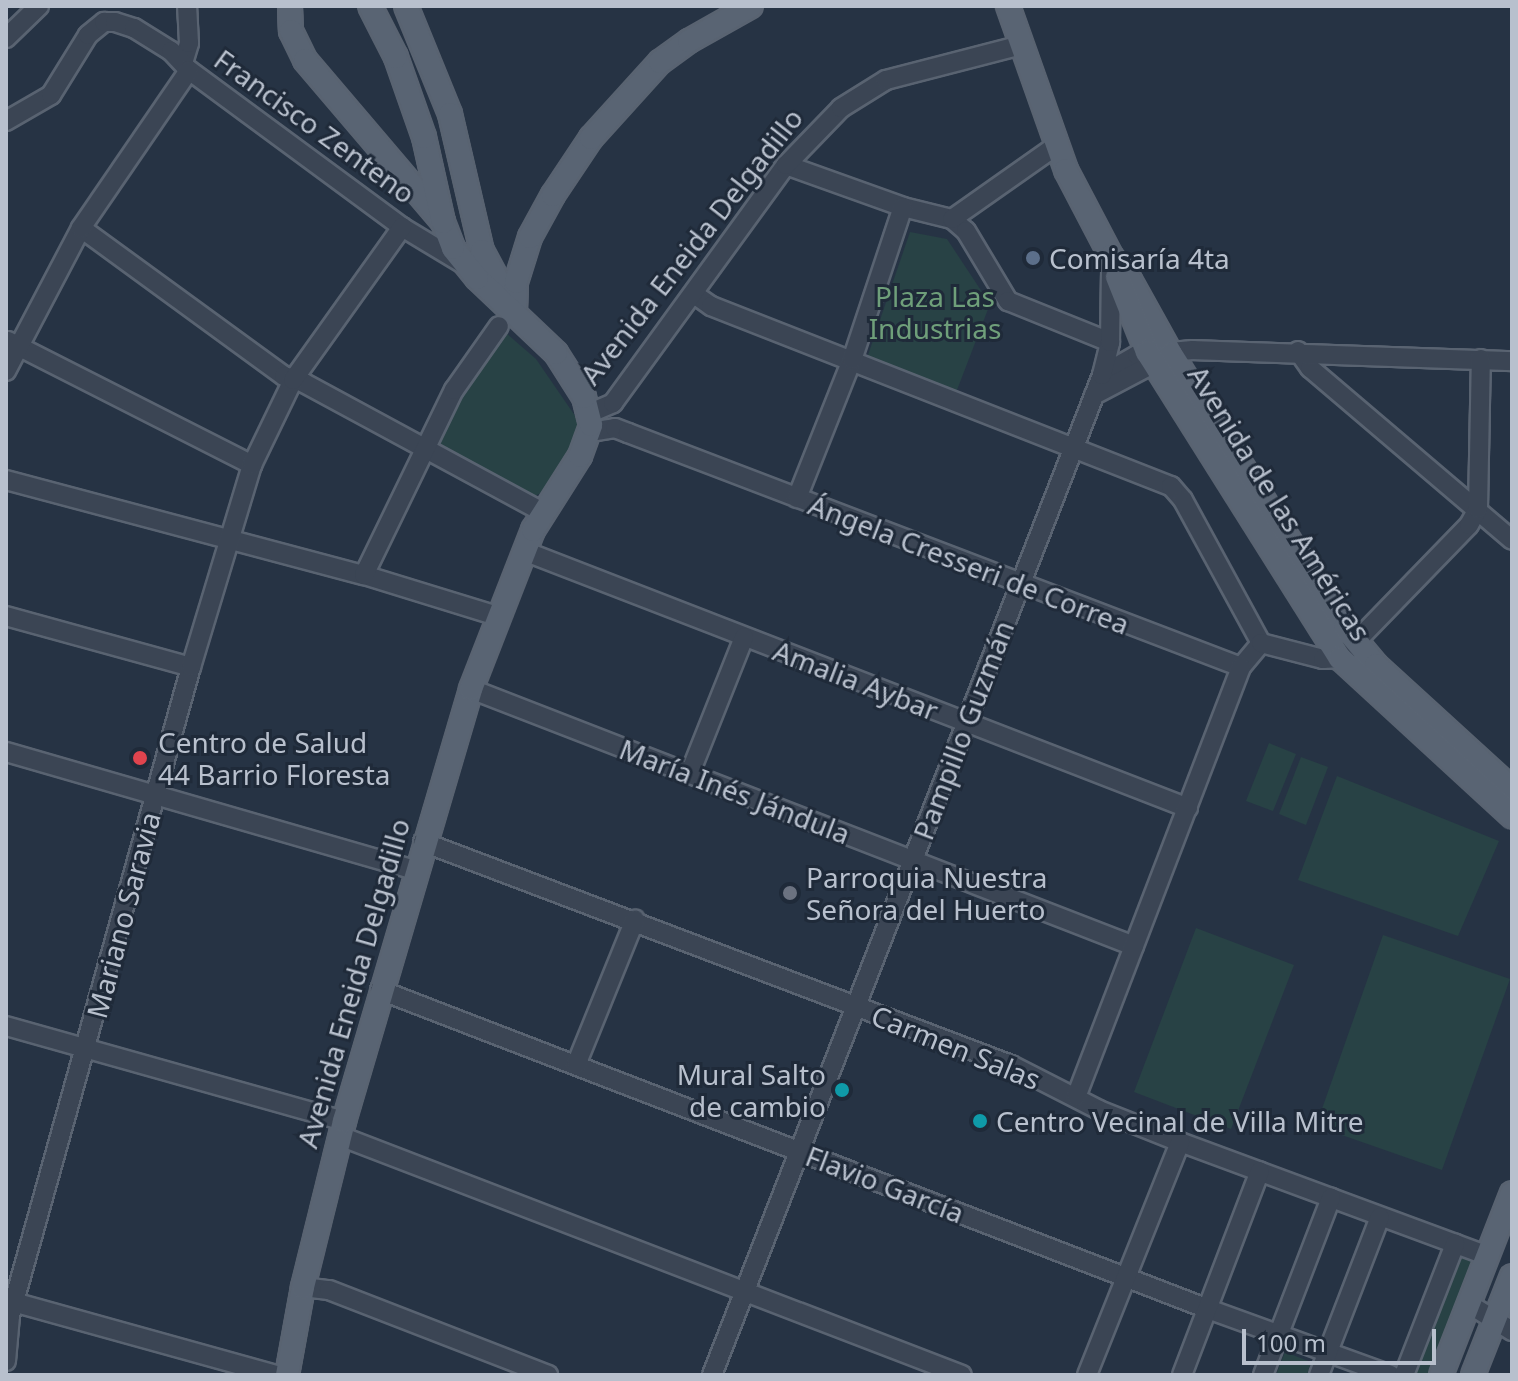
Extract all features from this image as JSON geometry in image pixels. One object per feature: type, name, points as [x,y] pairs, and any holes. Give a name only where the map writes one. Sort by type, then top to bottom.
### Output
[{"type":"main road","points":[[290,6],[291,31],[305,60],[443,222]]},
{"type":"main road","points":[[370,6],[396,57],[424,137],[443,222],[453,248],[507,318],[567,368],[590,422]]},
{"type":"main road","points":[[406,6],[450,114],[482,251],[507,318]]},
{"type":"main road","points":[[507,318],[530,237],[553,195],[591,138],[660,62],[689,41],[751,6]]},
{"type":"main road","name":"Avenida de las Américas","points":[[1012,10],[1056,146],[1111,256],[1130,280],[1158,357],[1348,650],[1512,816]]},
{"type":"main road","name":"Avenida Eneida Delgadillo","points":[[287,1375],[303,1287],[342,1129],[423,842],[471,689],[524,551],[543,512],[580,456],[590,422]]},
{"type":"main road","name":"Avenida de las Américas","points":[[1348,650],[1376,665],[1512,789]]},
{"type":"main road","points":[[1441,1375],[1512,1193]]},
{"type":"main road","points":[[1473,1375],[1504,1325],[1512,1276]]},
{"type":"street","points":[[6,38],[39,6]]},
{"type":"street","points":[[6,371],[12,343],[81,228],[186,66],[189,43],[187,6]]},
{"type":"street","name":"Francisco Zenteno","points":[[6,121],[51,95],[97,27],[115,22],[134,28],[171,51],[186,66],[402,227],[465,265]]},
{"type":"street","name":"Avenida Eneida Delgadillo","points":[[590,422],[613,403],[786,165],[841,108],[870,87],[939,64],[1021,45]]},
{"type":"street","points":[[952,219],[1056,146]]},
{"type":"street","points":[[786,165],[903,207],[952,219],[966,231],[1004,297],[1110,342]]},
{"type":"street","points":[[797,498],[852,360],[903,207]]},
{"type":"street","name":"Mariano Saravia","points":[[6,1361],[10,1301],[87,1048],[154,796],[252,465],[293,380],[402,227]]},
{"type":"street","points":[[81,228],[293,380],[543,512]]},
{"type":"street","name":"Pampillo Guzmán","points":[[712,1375],[797,1150],[1102,375],[1110,342],[1111,256]]},
{"type":"street","points":[[694,294],[711,306],[1074,446],[1178,492],[1261,643],[1323,659],[1348,650],[1469,525],[1478,509],[1481,359]]},
{"type":"street","points":[[364,575],[467,368],[507,318]]},
{"type":"street","points":[[12,343],[252,465]]},
{"type":"street","points":[[1102,375],[1125,360],[1193,350],[1298,351],[1512,361]]},
{"type":"street","points":[[1298,351],[1310,368],[1512,540]]},
{"type":"street","points":[[1094,395],[1158,357]]},
{"type":"street","name":"Ángela Cresseri de Correa","points":[[590,422],[615,428],[1241,667]]},
{"type":"street","points":[[6,480],[364,575],[497,616]]},
{"type":"street","name":"Amalia Aybar","points":[[524,551],[1188,808]]},
{"type":"street","points":[[6,616],[191,667]]},
{"type":"street","points":[[690,773],[744,637]]},
{"type":"street","points":[[1076,1097],[1241,667],[1261,643]]},
{"type":"street","name":"María Inés Jándula","points":[[471,689],[1134,946]]},
{"type":"street","points":[[6,752],[415,870]]},
{"type":"street","name":"Carmen Salas","points":[[423,842],[1011,1065],[1099,1110],[1180,1142],[1488,1256]]},
{"type":"street","points":[[576,1065],[635,920]]},
{"type":"street","name":"Flavio García","points":[[380,990],[1208,1309],[1390,1375]]},
{"type":"street","points":[[6,1026],[87,1048],[342,1129],[962,1375]]},
{"type":"street","points":[[1087,1375],[1180,1142]]},
{"type":"street","points":[[1182,1375],[1260,1171]]},
{"type":"street","points":[[1263,1375],[1331,1198]]},
{"type":"street","points":[[1319,1375],[1380,1217]]},
{"type":"street","points":[[1404,1375],[1455,1244]]},
{"type":"street","points":[[303,1287],[329,1290],[548,1375]]},
{"type":"street","points":[[10,1301],[277,1375]]},
{"type":"street","points":[[1469,1304],[1504,1325]]},
{"type":"green space","name":"Plaza Las Industrias","points":[[910,232],[947,239],[990,304],[957,390],[867,358]]},
{"type":"green space","points":[[506,333],[536,359],[580,423],[580,441],[548,490],[532,497],[441,449],[436,436],[469,377]]},
{"type":"green space","points":[[1269,743],[1296,754],[1273,811],[1246,801]]},
{"type":"green space","points":[[1301,757],[1328,767],[1306,825],[1279,814]]},
{"type":"green space","points":[[1337,776],[1499,841],[1458,936],[1298,880]]},
{"type":"green space","points":[[1196,928],[1294,965],[1231,1129],[1134,1092]]},
{"type":"green space","points":[[1383,935],[1510,979],[1442,1170],[1316,1126]]},
{"type":"green space","points":[[1460,1258],[1470,1259],[1474,1266],[1432,1375],[1413,1375],[1455,1263]]},
{"type":"green space","points":[[1285,1352],[1311,1362],[1307,1375],[1276,1375]]},
{"type":"place","name":"Comisaría 4ta","points":[[1033,258]]},
{"type":"place","name":"Centro de Salud 44 Barrio Floresta","points":[[140,758]]},
{"type":"place","name":"Parroquia Nuestra Señora del Huerto","points":[[790,893]]},
{"type":"place","name":"Mural Salto de cambio","points":[[842,1090]]},
{"type":"place","name":"Centro Vecinal de Villa Mitre","points":[[980,1121]]}]
